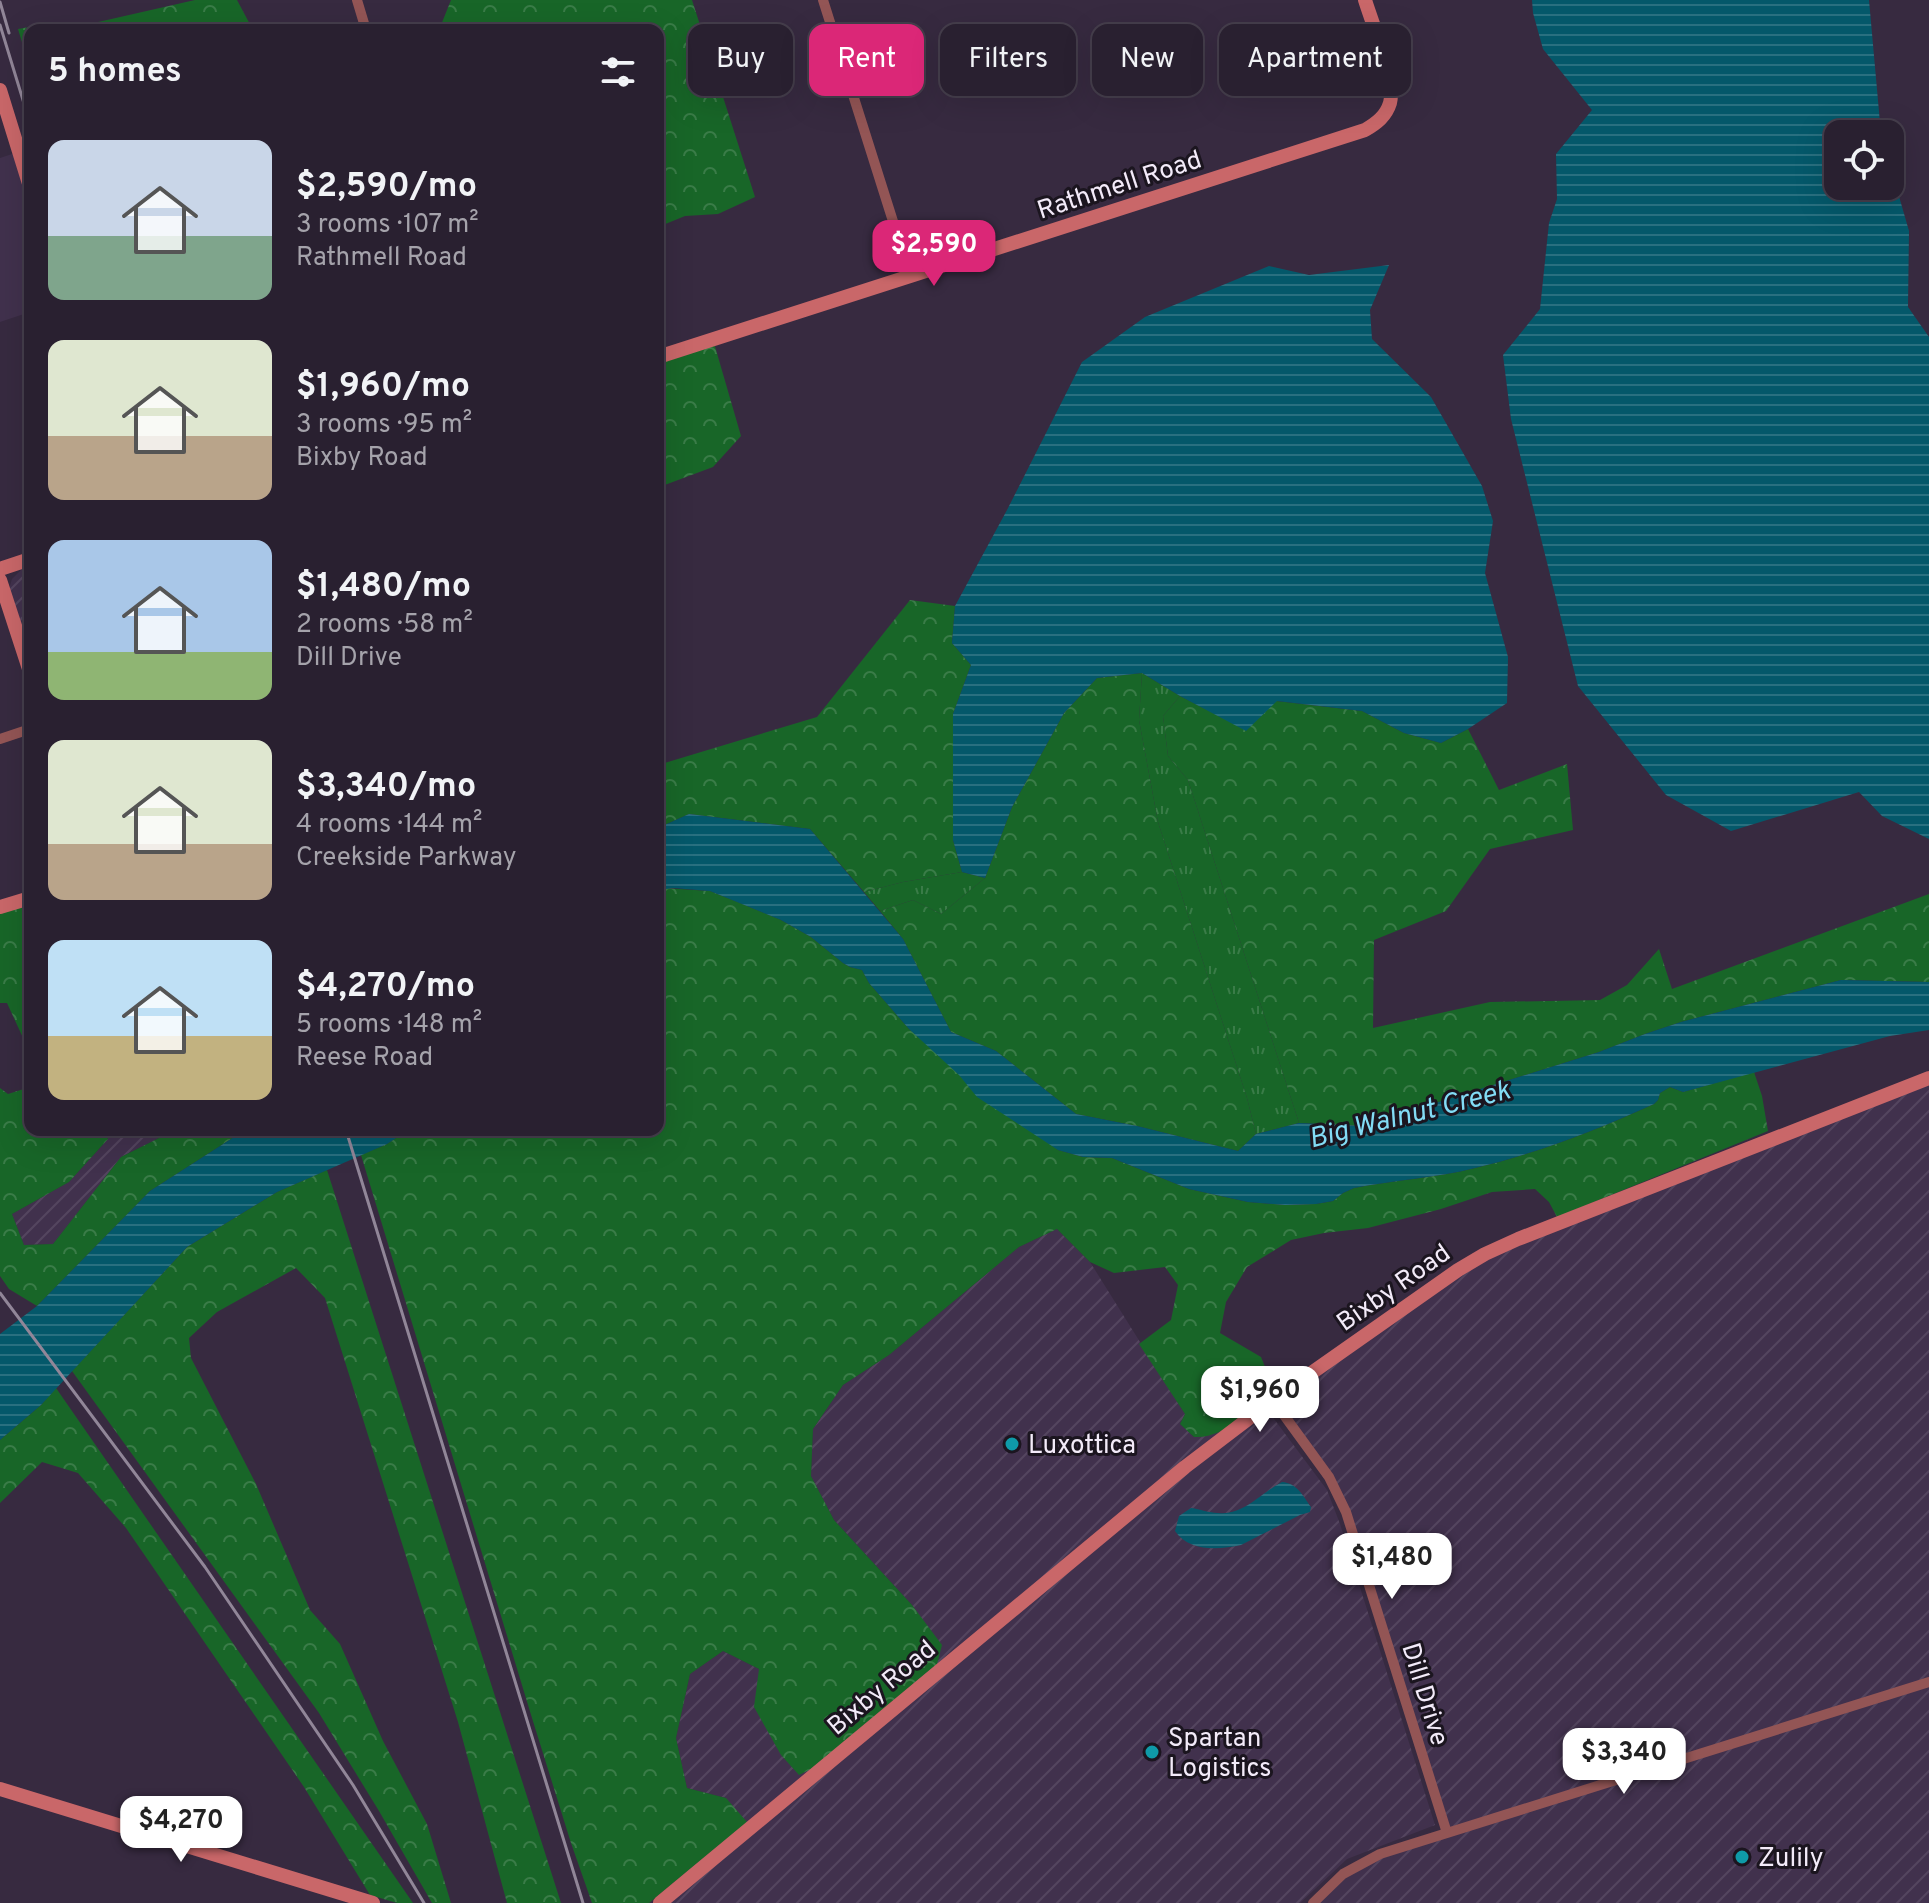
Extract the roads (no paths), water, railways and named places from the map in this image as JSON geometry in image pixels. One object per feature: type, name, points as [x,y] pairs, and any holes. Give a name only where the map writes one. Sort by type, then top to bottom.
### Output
[{"type":"street","points":[[357,0],[364,24]]},
{"type":"street","points":[[823,0],[910,275]]},
{"type":"street","name":"Rathmell Road","points":[[664,355],[1365,130],[1382,118],[1391,99],[1391,88],[1365,0]]},
{"type":"street","points":[[0,90],[24,168]]},
{"type":"street","points":[[0,569],[24,561]]},
{"type":"street","points":[[0,580],[24,654]]},
{"type":"street","points":[[0,739],[24,731]]},
{"type":"street","points":[[0,907],[24,900]]},
{"type":"street","name":"Bixby Road","points":[[660,1903],[1173,1477],[1273,1400],[1437,1284],[1485,1254],[1518,1239],[1929,1078]]},
{"type":"street","name":"Dill Drive","points":[[1273,1400],[1329,1477],[1346,1512],[1447,1833]]},
{"type":"street","points":[[1313,1903],[1343,1874],[1380,1854],[1929,1682]]},
{"type":"street","points":[[0,1789],[373,1903]]},
{"type":"water","points":[[1532,0],[1869,0],[1880,120],[1824,120],[1824,200],[1900,200],[1909,231],[1908,307],[1929,337],[1929,839],[1882,816],[1859,792],[1731,831],[1666,795],[1578,686],[1511,419],[1503,355],[1540,309],[1549,223],[1557,199],[1556,154],[1592,110],[1543,49]]},
{"type":"water","points":[[1389,265],[1370,310],[1372,339],[1431,397],[1482,486],[1493,521],[1485,573],[1508,657],[1507,703],[1441,743],[1404,733],[1362,711],[1277,701],[1246,731],[1142,673],[1097,678],[1064,713],[1012,807],[985,878],[962,872],[953,840],[953,714],[971,665],[952,643],[955,606],[1082,362],[1145,317],[1269,266],[1309,275]]},
{"type":"water","name":"Big Walnut Creek","points":[[689,814],[810,829],[903,939],[951,1032],[996,1051],[1076,1114],[1238,1151],[1256,1134],[1299,1123],[1362,1126],[1599,1052],[1681,1022],[1841,980],[1929,982],[1929,1030],[1890,1036],[1683,1092],[1670,1087],[1660,1093],[1654,1104],[1611,1123],[1544,1148],[1475,1168],[1354,1188],[1333,1201],[1316,1204],[1248,1202],[1189,1189],[1112,1158],[1083,1157],[1058,1150],[977,1097],[959,1075],[909,1029],[869,983],[862,970],[843,963],[811,937],[781,920],[710,891],[664,889],[664,825]]},
{"type":"water","points":[[236,1136],[399,1136],[277,1192],[187,1247],[41,1405],[0,1440],[0,1334],[37,1306],[150,1191]]},
{"type":"water","points":[[1282,1482],[1299,1491],[1311,1507],[1310,1512],[1232,1547],[1196,1546],[1175,1531],[1179,1516],[1191,1508],[1215,1513],[1236,1511]]},
{"type":"railway","points":[[0,2],[9,33]]},
{"type":"railway","points":[[0,25],[24,103]]},
{"type":"railway","points":[[348,1136],[583,1903]]},
{"type":"railway","points":[[0,1293],[205,1567],[353,1785],[424,1903]]},
{"type":"place","name":"Luxottica","points":[[1012,1444]]},
{"type":"place","name":"Spartan Logistics","points":[[1152,1752]]},
{"type":"place","name":"Zulily","points":[[1742,1857]]}]
